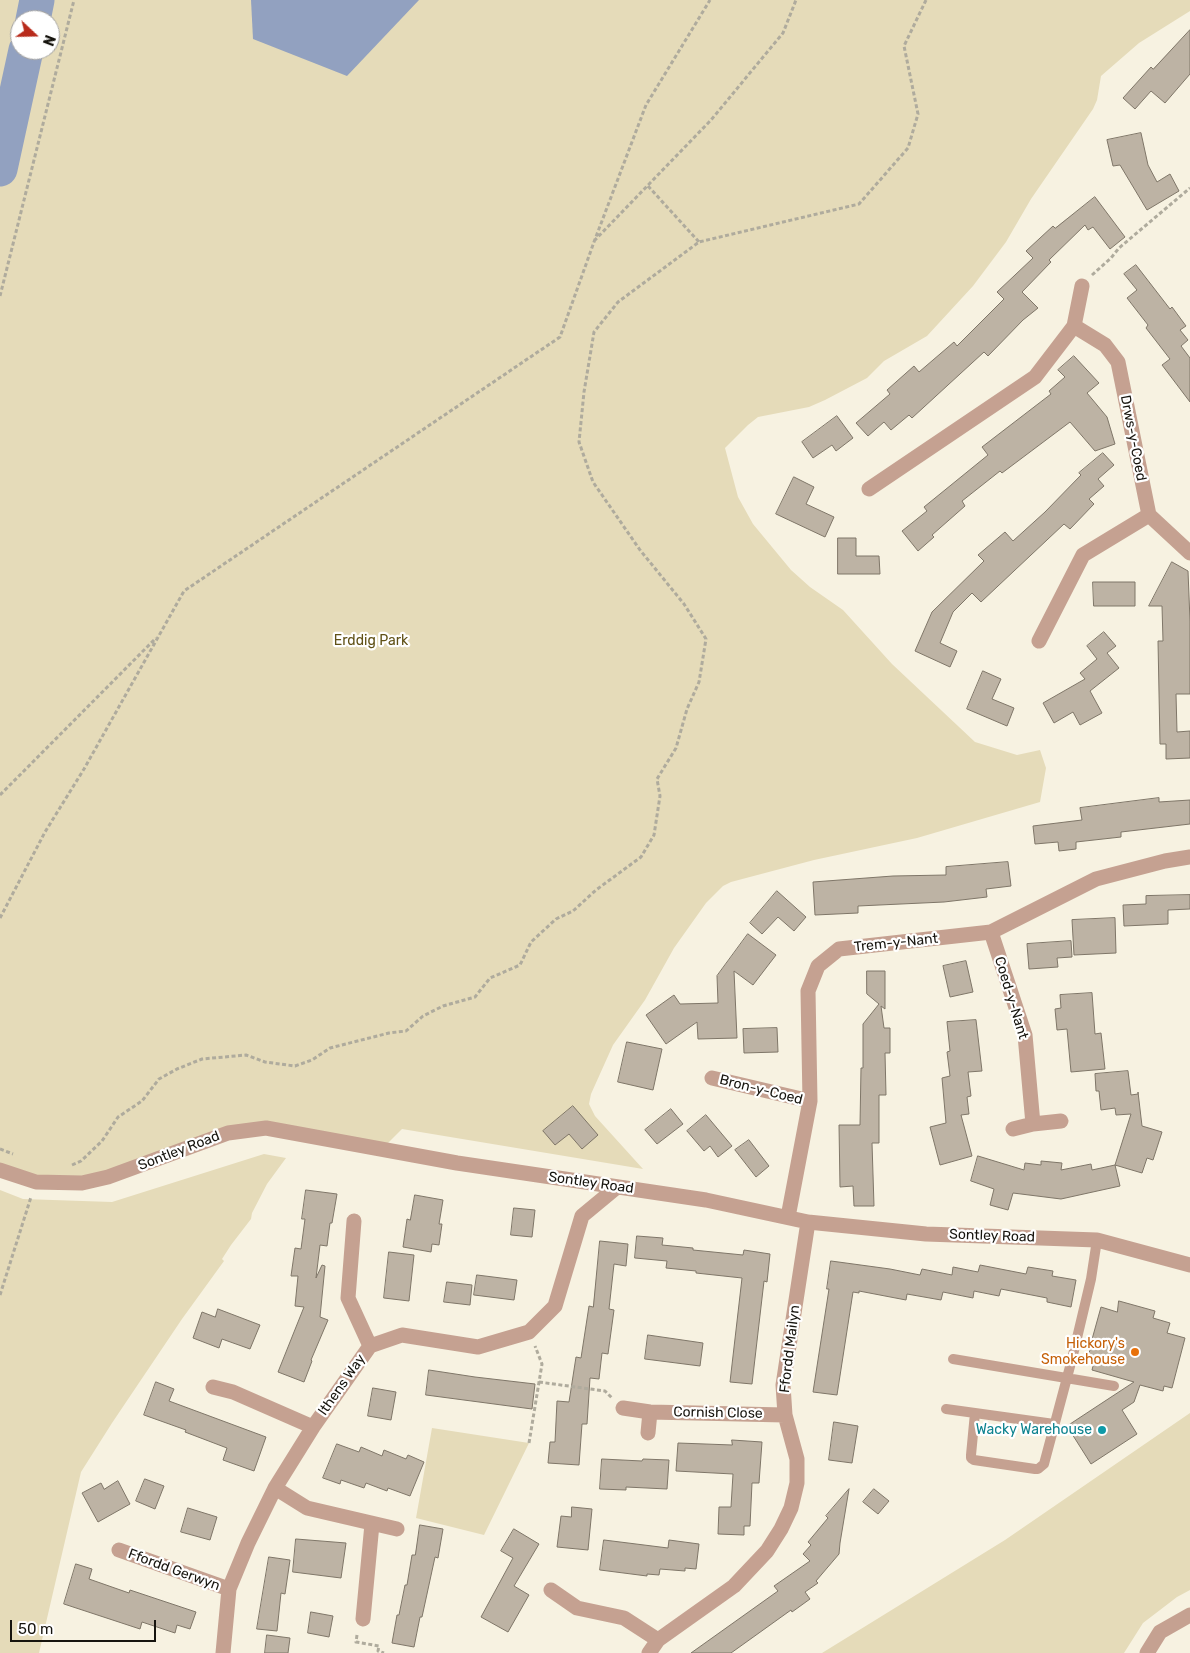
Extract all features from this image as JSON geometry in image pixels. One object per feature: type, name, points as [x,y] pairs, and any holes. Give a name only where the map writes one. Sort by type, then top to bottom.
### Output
[{"type":"street","points":[[869,489],[1036,377],[1074,326],[1082,286]]},
{"type":"street","name":"Drws-y-Coed","points":[[1074,326],[1105,345],[1118,362],[1149,515]]},
{"type":"street","points":[[1039,641],[1083,555],[1149,515],[1190,553]]},
{"type":"street","name":"Trem-y-Nant","points":[[788,1217],[810,1101],[808,991],[818,966],[839,949],[991,932],[1096,879],[1165,861],[1190,857]]},
{"type":"street","name":"Coed-y-Nant","points":[[991,932],[1024,1035],[1033,1124]]},
{"type":"street","name":"Bron-y-Coed","points":[[712,1078],[810,1101]]},
{"type":"street","points":[[1012,1129],[1033,1124],[1061,1121]]},
{"type":"street","name":"Sontley Road","points":[[0,1170],[36,1182],[82,1183],[108,1177],[228,1133],[266,1128],[457,1163],[706,1200],[808,1222],[926,1234],[1097,1240],[1190,1265]]},
{"type":"street","name":"Ithens Way","points":[[222,1653],[229,1590],[248,1543],[275,1488],[313,1427],[370,1346],[402,1335],[478,1347],[529,1332],[554,1306],[582,1216],[617,1187]]},
{"type":"street","points":[[354,1221],[348,1298],[370,1346]]},
{"type":"street","name":"Ffordd Mailyn","points":[[653,1647],[734,1586],[767,1551],[782,1529],[791,1508],[797,1483],[797,1460],[785,1415],[783,1385],[808,1222]]},
{"type":"street","points":[[213,1387],[233,1392],[313,1427]]},
{"type":"street","name":"Cornish Close","points":[[623,1408],[650,1412],[785,1415]]},
{"type":"street","points":[[648,1433],[650,1412]]},
{"type":"street","points":[[275,1488],[307,1508],[397,1529]]},
{"type":"street","points":[[363,1619],[372,1524]]},
{"type":"street","name":"Ffordd Gerwyn","points":[[119,1550],[229,1590]]},
{"type":"street","points":[[551,1590],[577,1608],[624,1618],[653,1647]]},
{"type":"street","points":[[1146,1653],[1160,1632],[1190,1614]]},
{"type":"lane","points":[[976,1413],[971,1458],[1035,1469],[1041,1467],[1046,1461],[1091,1279],[1097,1240]]},
{"type":"lane","points":[[953,1359],[1114,1386]]},
{"type":"lane","points":[[946,1409],[1054,1424]]},
{"type":"path","points":[[0,296],[74,0]]},
{"type":"path","points":[[0,918],[45,832],[84,769],[184,590],[560,337],[646,105],[710,0]]},
{"type":"path","points":[[594,242],[711,120],[783,33],[796,0]]},
{"type":"path","points":[[68,1166],[81,1162],[102,1141],[118,1117],[142,1101],[159,1079],[177,1070],[202,1060],[246,1055],[265,1062],[294,1066],[312,1060],[330,1048],[390,1033],[406,1032],[423,1016],[443,1006],[475,997],[490,978],[520,965],[531,942],[556,919],[573,911],[596,890],[641,857],[654,836],[660,796],[657,779],[676,748],[687,708],[699,682],[706,638],[684,604],[640,550],[593,482],[579,442],[584,392],[594,332],[618,302],[700,242],[859,204],[908,148],[918,114],[904,46],[926,0]]},
{"type":"path","points":[[648,186],[700,242]]},
{"type":"path","points":[[1082,286],[1119,248],[1190,188]]},
{"type":"path","points":[[0,795],[160,634]]},
{"type":"path","points":[[0,1148],[17,1156]]},
{"type":"path","points":[[0,1295],[36,1182]]},
{"type":"path","points":[[529,1332],[542,1364],[529,1443]]},
{"type":"path","points":[[539,1382],[605,1391],[623,1408]]},
{"type":"path","points":[[363,1619],[360,1618],[356,1642],[379,1646],[378,1651],[384,1653]]},
{"type":"green space","name":"Erddig Park","points":[[0,0],[1190,0],[1190,11],[1139,43],[1101,76],[1097,100],[1093,109],[1031,199],[1006,242],[973,286],[927,336],[884,361],[867,378],[825,400],[809,407],[758,417],[725,448],[738,497],[753,524],[791,570],[810,587],[843,610],[892,664],[975,742],[1017,755],[1040,750],[1046,768],[1040,802],[917,838],[814,860],[731,882],[723,886],[706,903],[674,948],[645,1000],[613,1045],[591,1094],[589,1104],[595,1116],[643,1169],[402,1129],[381,1150],[266,1128],[82,1183],[0,1170]]},
{"type":"green space","points":[[264,1154],[286,1158],[267,1184],[252,1213],[251,1219],[222,1259],[224,1261],[182,1319],[81,1472],[39,1653],[0,1653],[0,1190],[23,1199],[112,1202]]},
{"type":"green space","points":[[1190,1413],[1190,1590],[1177,1597],[1143,1623],[1124,1653],[822,1653],[1005,1540]]},
{"type":"green space","points":[[432,1428],[529,1443],[484,1535],[416,1518]]},
{"type":"water","points":[[251,0],[419,0],[347,76],[253,39]]},
{"type":"building","points":[[1190,30],[1190,74],[1165,103],[1151,91],[1135,109],[1123,98],[1151,67],[1153,69]]},
{"type":"building","points":[[1141,133],[1148,165],[1157,182],[1170,174],[1179,191],[1147,210],[1120,165],[1113,166],[1107,140]]},
{"type":"building","points":[[1095,197],[1125,237],[1110,249],[1093,227],[1088,230],[1085,225],[1049,260],[1051,262],[1022,292],[1038,308],[1023,320],[988,356],[984,352],[912,418],[909,415],[891,430],[884,422],[868,436],[856,423],[890,394],[887,390],[914,366],[919,372],[954,342],[957,346],[1004,299],[997,292],[1033,258],[1026,251],[1053,226],[1055,228]]},
{"type":"building","points":[[1136,265],[1170,309],[1172,307],[1186,326],[1180,330],[1188,340],[1181,346],[1190,358],[1190,402],[1162,365],[1170,359],[1146,328],[1148,325],[1127,298],[1137,290],[1124,274]]},
{"type":"building","points":[[1074,356],[1099,383],[1087,393],[1107,417],[1115,444],[1095,451],[1070,422],[1002,473],[1000,471],[962,501],[965,506],[932,535],[934,537],[918,551],[902,531],[927,511],[924,507],[988,455],[982,447],[1051,394],[1049,391],[1065,377],[1058,370]]},
{"type":"building","points":[[837,416],[853,438],[836,451],[832,445],[813,458],[802,442]]},
{"type":"building","points":[[1103,453],[1114,465],[1098,479],[1104,486],[1089,499],[1094,504],[1070,529],[1064,524],[981,602],[972,593],[953,612],[940,643],[957,651],[950,667],[915,651],[932,612],[984,561],[978,555],[1005,532],[1013,541],[1081,475],[1079,473]]},
{"type":"building","points":[[794,477],[814,487],[806,504],[834,517],[825,537],[776,514]]},
{"type":"building","points":[[838,538],[856,538],[856,556],[879,556],[880,574],[838,574]]},
{"type":"building","points":[[1172,562],[1188,571],[1190,694],[1176,694],[1177,732],[1190,731],[1190,758],[1166,759],[1166,744],[1160,744],[1158,641],[1163,641],[1162,606],[1149,606]]},
{"type":"building","points":[[1093,582],[1135,582],[1135,606],[1094,606]]},
{"type":"building","points":[[1104,632],[1116,646],[1107,653],[1119,668],[1090,691],[1102,713],[1080,725],[1073,712],[1054,723],[1043,703],[1085,679],[1080,673],[1097,659],[1087,646]]},
{"type":"building","points":[[983,671],[1001,679],[992,699],[1014,708],[1007,726],[967,709]]},
{"type":"building","points":[[1159,798],[1159,802],[1190,800],[1190,824],[1121,832],[1121,837],[1076,842],[1076,849],[1059,851],[1058,842],[1035,844],[1033,826],[1082,820],[1080,808]]},
{"type":"building","points":[[1008,862],[1011,886],[986,889],[987,897],[944,902],[858,906],[858,913],[815,915],[813,882],[893,876],[946,875],[946,867]]},
{"type":"building","points":[[777,891],[806,917],[794,931],[778,917],[762,934],[750,923]]},
{"type":"building","points":[[1190,895],[1190,909],[1168,910],[1168,924],[1124,926],[1123,905],[1146,904],[1146,896]]},
{"type":"building","points":[[1115,918],[1116,953],[1074,955],[1072,920]]},
{"type":"building","points":[[748,934],[776,955],[753,985],[734,971],[737,1038],[698,1039],[697,1022],[666,1044],[646,1015],[674,995],[680,1004],[718,1003],[717,976]]},
{"type":"building","points":[[1071,941],[1072,957],[1057,958],[1058,967],[1029,969],[1027,944]]},
{"type":"building","points":[[966,961],[973,992],[950,997],[943,966]]},
{"type":"building","points":[[867,971],[885,971],[885,1009],[881,1006],[884,1028],[890,1028],[890,1053],[885,1053],[886,1095],[879,1095],[879,1143],[872,1143],[874,1206],[854,1206],[853,1186],[840,1187],[839,1125],[860,1125],[863,1024],[879,1004],[867,994]]},
{"type":"building","points":[[1092,993],[1095,1034],[1101,1033],[1105,1069],[1071,1072],[1067,1029],[1057,1030],[1055,1009],[1061,1008],[1060,995]]},
{"type":"building","points":[[976,1020],[982,1071],[968,1072],[971,1096],[967,1097],[969,1114],[961,1115],[972,1156],[940,1165],[930,1127],[946,1123],[942,1078],[950,1076],[947,1052],[950,1051],[947,1022]]},
{"type":"building","points":[[777,1028],[778,1052],[744,1053],[743,1029]]},
{"type":"building","points":[[627,1042],[662,1049],[653,1090],[618,1082]]},
{"type":"building","points":[[1128,1071],[1131,1095],[1138,1094],[1138,1092],[1142,1126],[1162,1132],[1153,1160],[1147,1158],[1142,1173],[1115,1165],[1131,1114],[1116,1115],[1115,1108],[1101,1110],[1099,1091],[1096,1091],[1095,1074]]},
{"type":"building","points":[[573,1106],[598,1135],[582,1149],[569,1134],[555,1145],[543,1131]]},
{"type":"building","points":[[671,1109],[683,1124],[657,1144],[645,1130]]},
{"type":"building","points":[[706,1115],[732,1146],[718,1157],[710,1146],[704,1151],[687,1131]]},
{"type":"building","points":[[749,1140],[769,1166],[756,1177],[735,1150]]},
{"type":"building","points":[[978,1156],[1024,1170],[1025,1163],[1041,1165],[1041,1161],[1062,1163],[1061,1170],[1091,1164],[1092,1170],[1115,1165],[1120,1186],[1061,1199],[1013,1193],[1008,1210],[990,1205],[994,1189],[971,1181]]},
{"type":"building","points":[[306,1190],[337,1194],[327,1246],[320,1245],[316,1278],[322,1265],[325,1266],[320,1317],[328,1320],[304,1382],[278,1372],[304,1307],[295,1306],[298,1276],[291,1276],[295,1248],[301,1249],[305,1219],[302,1219]]},
{"type":"building","points":[[415,1195],[443,1200],[439,1224],[442,1224],[439,1245],[432,1244],[431,1252],[403,1247],[407,1219],[410,1220]]},
{"type":"building","points":[[514,1208],[535,1210],[532,1237],[511,1235]]},
{"type":"building","points":[[637,1236],[663,1238],[662,1245],[693,1248],[693,1250],[743,1255],[744,1250],[770,1254],[767,1282],[764,1281],[752,1384],[730,1382],[742,1278],[666,1268],[667,1261],[635,1258]]},
{"type":"building","points":[[600,1241],[628,1244],[626,1266],[614,1264],[609,1309],[614,1310],[608,1354],[602,1353],[599,1379],[590,1378],[587,1424],[582,1424],[579,1465],[548,1463],[550,1442],[555,1442],[557,1401],[569,1402],[576,1357],[581,1358],[589,1306],[593,1307]]},
{"type":"building","points":[[389,1252],[414,1255],[409,1301],[384,1298]]},
{"type":"building","points":[[831,1261],[920,1275],[922,1269],[952,1275],[953,1267],[978,1272],[980,1265],[1026,1274],[1028,1267],[1053,1271],[1052,1276],[1076,1280],[1071,1307],[1047,1302],[1047,1298],[1001,1289],[999,1296],[974,1291],[973,1298],[943,1292],[941,1300],[907,1294],[906,1300],[859,1291],[859,1293],[853,1292],[837,1395],[813,1392],[829,1289],[827,1289]]},
{"type":"building","points":[[477,1275],[517,1280],[514,1300],[474,1295]]},
{"type":"building","points":[[447,1282],[472,1285],[470,1305],[444,1302]]},
{"type":"building","name":"Hickory's Smokehouse","points":[[1119,1301],[1155,1311],[1153,1318],[1170,1323],[1167,1333],[1185,1338],[1172,1388],[1164,1386],[1163,1391],[1140,1385],[1134,1402],[1122,1410],[1137,1434],[1091,1464],[1067,1426],[1134,1382],[1092,1370],[1094,1362],[1087,1360],[1101,1307],[1117,1312]]},
{"type":"building","points":[[218,1309],[260,1325],[250,1349],[222,1339],[219,1348],[193,1338],[202,1312],[215,1317]]},
{"type":"building","points":[[648,1335],[703,1343],[700,1366],[645,1359]]},
{"type":"building","points":[[429,1370],[535,1384],[532,1409],[426,1395]]},
{"type":"building","points":[[156,1382],[174,1389],[169,1401],[266,1437],[254,1471],[223,1460],[227,1448],[185,1432],[186,1430],[144,1415]]},
{"type":"building","points":[[373,1388],[396,1392],[391,1420],[368,1416]]},
{"type":"building","points":[[834,1422],[858,1426],[852,1463],[829,1460]]},
{"type":"building","points":[[732,1440],[762,1442],[759,1483],[752,1483],[750,1526],[744,1526],[744,1535],[718,1534],[719,1507],[731,1507],[733,1474],[676,1471],[678,1443],[732,1445]]},
{"type":"building","points":[[337,1444],[359,1452],[361,1447],[382,1456],[384,1450],[406,1459],[408,1455],[424,1462],[410,1496],[388,1488],[387,1491],[366,1483],[364,1488],[341,1480],[340,1484],[323,1478]]},
{"type":"building","points":[[602,1459],[669,1460],[667,1489],[626,1487],[626,1490],[600,1489]]},
{"type":"building","points":[[145,1479],[164,1486],[155,1509],[136,1501]]},
{"type":"building","points":[[118,1481],[130,1504],[98,1522],[82,1493],[101,1483],[104,1489]]},
{"type":"building","points":[[849,1489],[839,1554],[816,1581],[818,1583],[805,1592],[810,1599],[792,1612],[791,1610],[731,1653],[691,1653],[778,1591],[774,1586],[810,1561],[803,1554],[811,1545],[808,1542],[828,1518],[826,1516]]},
{"type":"building","points":[[874,1489],[889,1501],[878,1514],[863,1502]]},
{"type":"building","points":[[572,1507],[592,1509],[588,1550],[557,1547],[561,1516],[571,1517]]},
{"type":"building","points":[[188,1508],[217,1517],[210,1540],[181,1532]]},
{"type":"building","points":[[420,1525],[443,1529],[438,1558],[435,1557],[414,1647],[392,1643],[397,1615],[399,1615],[405,1585],[407,1585],[412,1555],[415,1555]]},
{"type":"building","points":[[514,1529],[539,1544],[514,1586],[529,1595],[508,1632],[481,1617],[513,1558],[501,1551]]},
{"type":"building","points":[[296,1539],[346,1543],[341,1578],[293,1572]]},
{"type":"building","points":[[604,1540],[668,1548],[669,1540],[699,1544],[696,1569],[685,1568],[685,1571],[660,1569],[659,1575],[647,1574],[647,1576],[600,1570]]},
{"type":"building","points":[[269,1557],[290,1560],[285,1594],[281,1593],[277,1631],[257,1629]]},
{"type":"building","points":[[76,1564],[92,1569],[89,1579],[129,1593],[130,1590],[196,1612],[190,1629],[177,1625],[175,1633],[142,1622],[140,1629],[64,1604]]},
{"type":"building","points":[[311,1612],[333,1616],[329,1637],[308,1633]]},
{"type":"building","points":[[267,1635],[290,1638],[288,1653],[265,1653]]},
{"type":"waterway","points":[[35,10],[37,0]]},
{"type":"waterway","points":[[0,169],[24,60]]},
{"type":"place","name":"Hickory's Smokehouse","points":[[1135,1352]]},
{"type":"place","name":"Wacky Warehouse","points":[[1102,1430]]}]
